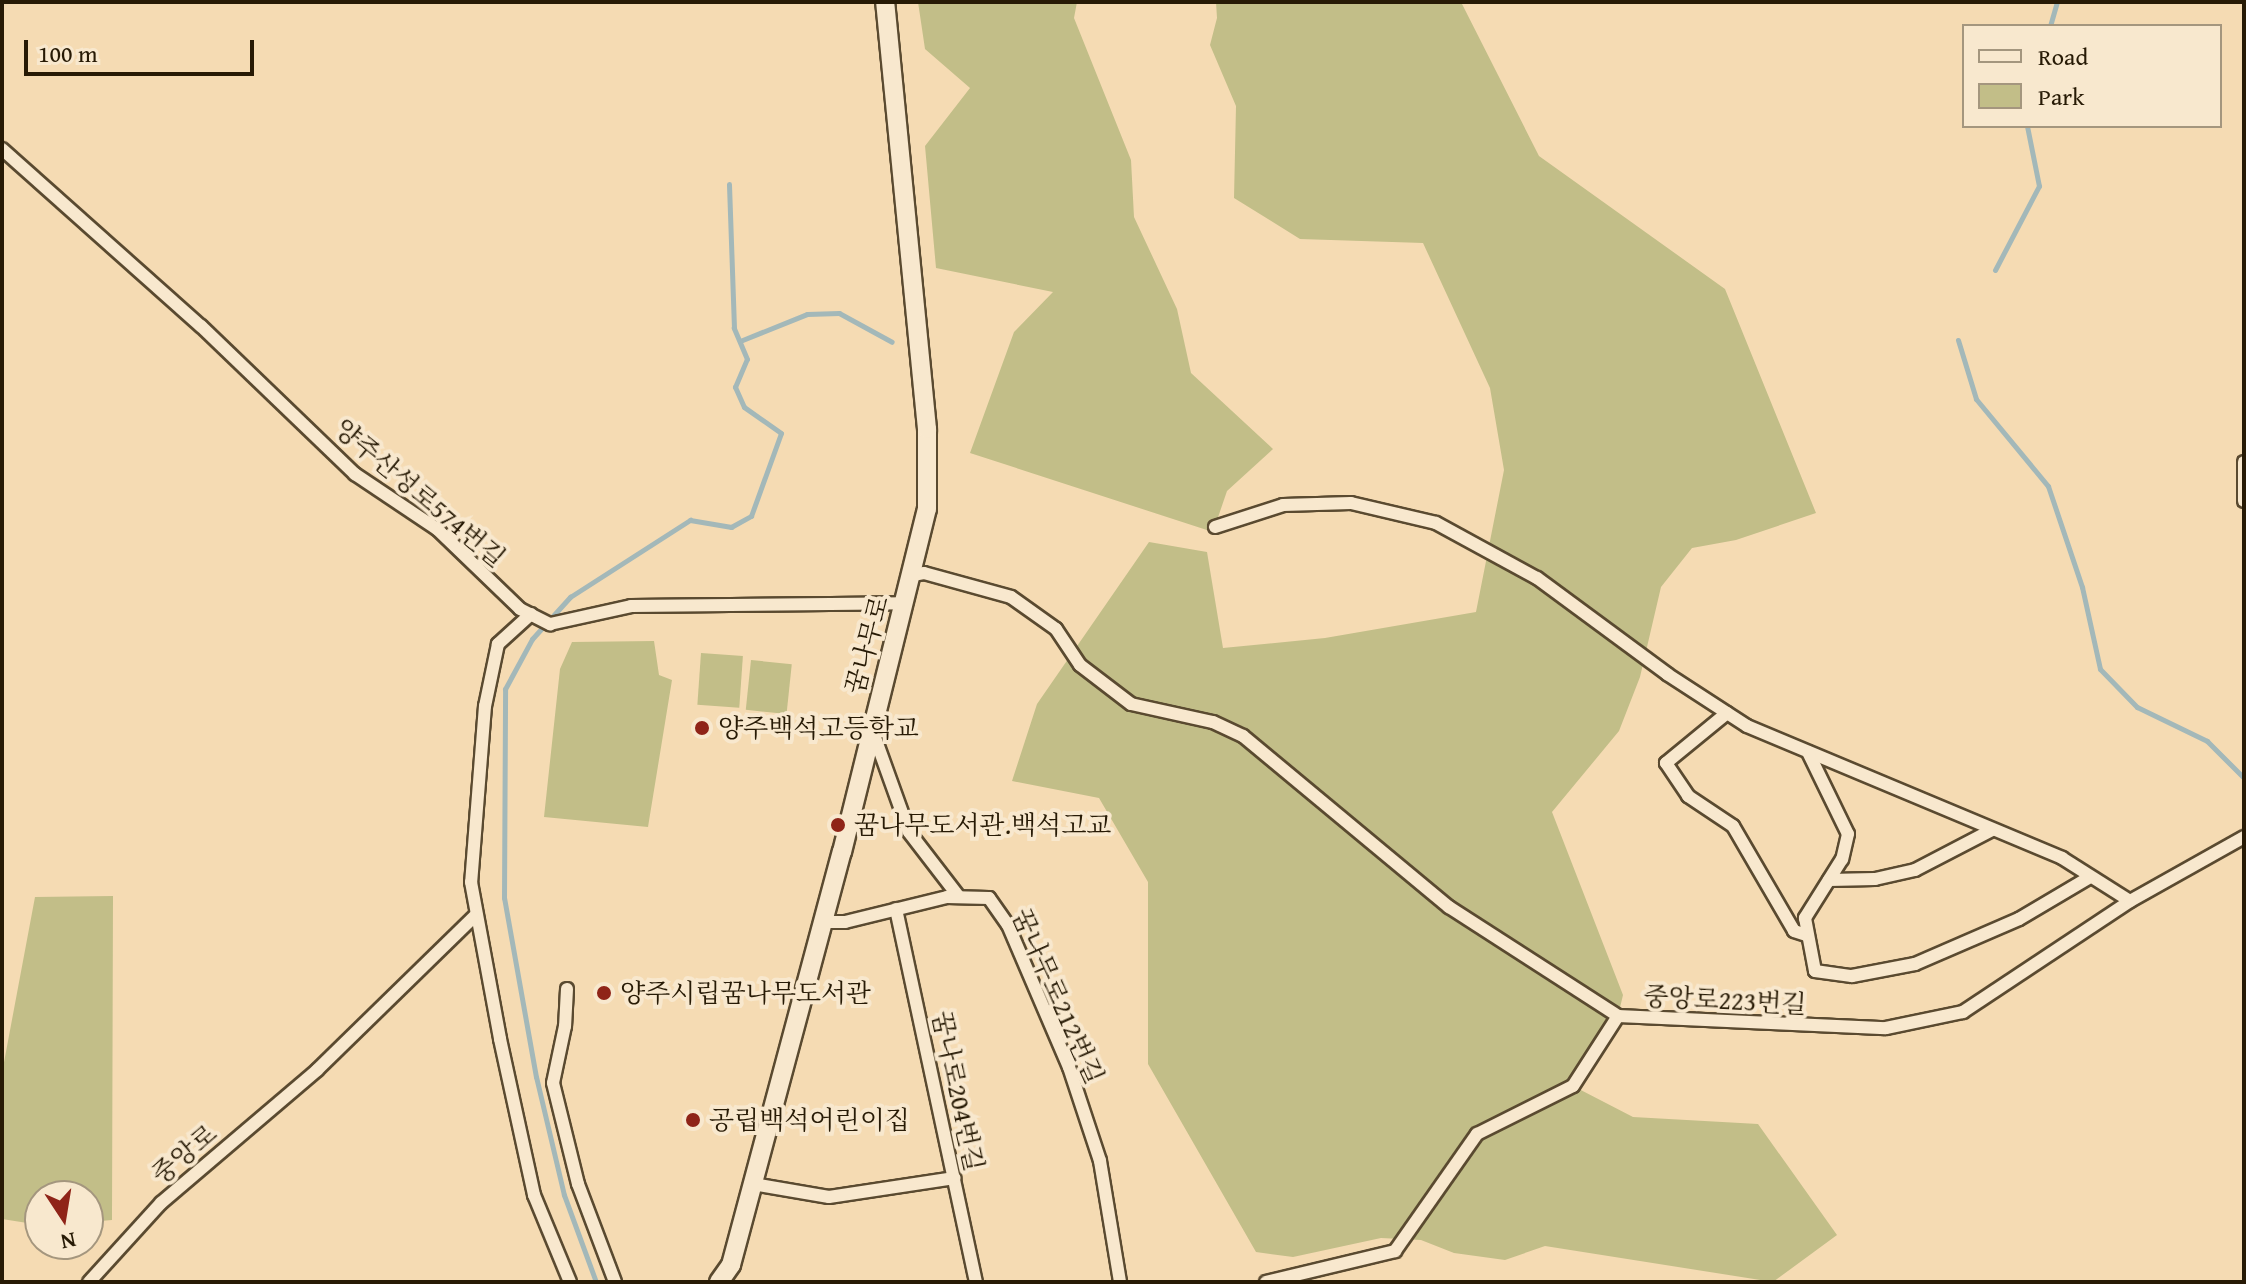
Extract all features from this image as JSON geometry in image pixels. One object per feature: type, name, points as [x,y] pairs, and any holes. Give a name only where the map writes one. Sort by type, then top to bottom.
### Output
[{"type":"street","name":"꿈나무로","points":[[719,1282],[731,1265],[913,575],[930,477],[885,2]]},
{"type":"street","name":"양주산성로574번길","points":[[2,149],[201,326],[355,474],[437,529],[520,609],[540,619]]},
{"type":"street","points":[[2244,462],[2244,501]]},
{"type":"street","points":[[1215,527],[1283,505],[1351,503],[1436,523],[1537,578],[1747,726],[2062,858],[2130,901]]},
{"type":"street","points":[[913,575],[924,573],[1011,597],[1056,629],[1080,665],[1131,704],[1213,722],[1243,736],[1449,907],[1618,1016]]},
{"type":"street","points":[[570,1282],[534,1195],[471,882],[485,706],[498,644],[540,619],[631,606],[905,603]]},
{"type":"street","points":[[1727,713],[1666,763],[1688,796],[1733,826],[1794,931],[1806,935]]},
{"type":"street","points":[[822,922],[845,922],[959,897],[909,832],[872,729]]},
{"type":"street","points":[[1808,752],[1848,834],[1842,859],[1805,918],[1815,971],[1852,976],[1915,964],[2019,919],[2090,877]]},
{"type":"street","points":[[1829,880],[1875,879],[1915,870],[1992,830]]},
{"type":"street","name":"중앙로223번길","points":[[1266,1282],[1395,1251],[1477,1134],[1573,1086],[1618,1016],[1886,1028],[1963,1012],[2130,901],[2244,837]]},
{"type":"street","name":"꿈나무로212번길","points":[[959,897],[989,898],[1008,925],[1069,1067],[1100,1161],[1120,1282]]},
{"type":"street","name":"꿈나로204번길","points":[[896,909],[976,1282]]},
{"type":"street","name":"중앙로","points":[[89,1282],[161,1203],[317,1070],[476,915]]},
{"type":"street","points":[[567,989],[565,1026],[553,1083],[578,1184],[615,1282]]},
{"type":"street","points":[[753,1184],[829,1197],[955,1178]]},
{"type":"green space","points":[[918,2],[1077,2],[1074,18],[1131,160],[1134,217],[1177,309],[1191,373],[1273,449],[1227,491],[1213,532],[970,453],[1014,332],[1053,292],[936,268],[925,146],[970,88],[925,49]]},
{"type":"green space","points":[[1216,2],[1461,2],[1539,156],[1725,289],[1816,513],[1736,540],[1692,548],[1661,587],[1640,677],[1619,731],[1552,812],[1623,995],[1618,1016],[1573,1086],[1633,1117],[1758,1124],[1837,1235],[1773,1282],[1545,1246],[1505,1260],[1454,1253],[1421,1240],[1381,1238],[1293,1257],[1256,1252],[1148,1064],[1148,882],[1099,798],[1012,781],[1037,704],[1149,542],[1207,552],[1223,648],[1325,638],[1476,612],[1504,470],[1490,388],[1423,243],[1300,239],[1234,198],[1236,106],[1210,45],[1217,18]]},
{"type":"green space","points":[[654,641],[659,675],[672,680],[648,827],[544,817],[560,669],[572,642]]},
{"type":"green space","points":[[701,653],[743,656],[739,708],[697,705]]},
{"type":"green space","points":[[751,660],[792,664],[787,714],[746,710]]},
{"type":"green space","points":[[113,896],[112,1220],[104,1221],[104,1180],[24,1180],[24,1222],[2,1219],[2,1073],[35,897]]},
{"type":"waterway","points":[[2051,24],[2057,2]]},
{"type":"waterway","points":[[1995,270],[2039,186],[2027,128]]},
{"type":"waterway","points":[[596,1282],[564,1195],[536,1077],[504,898],[505,689],[532,639],[570,597],[690,520],[731,527],[751,516],[781,433],[744,407],[735,387],[747,359],[734,328],[729,184]]},
{"type":"waterway","points":[[740,341],[807,314],[839,313],[892,342]]},
{"type":"waterway","points":[[1958,340],[1976,399],[2048,486],[2082,587],[2100,669],[2137,707],[2207,741],[2244,778]]},
{"type":"place","name":"양주백석고등학교","points":[[702,728]]},
{"type":"place","name":"꿈나무도서관.백석고교","points":[[838,825]]},
{"type":"place","name":"양주시립꿈나무도서관","points":[[604,993]]},
{"type":"place","name":"공립백석어린이집","points":[[693,1120]]}]
